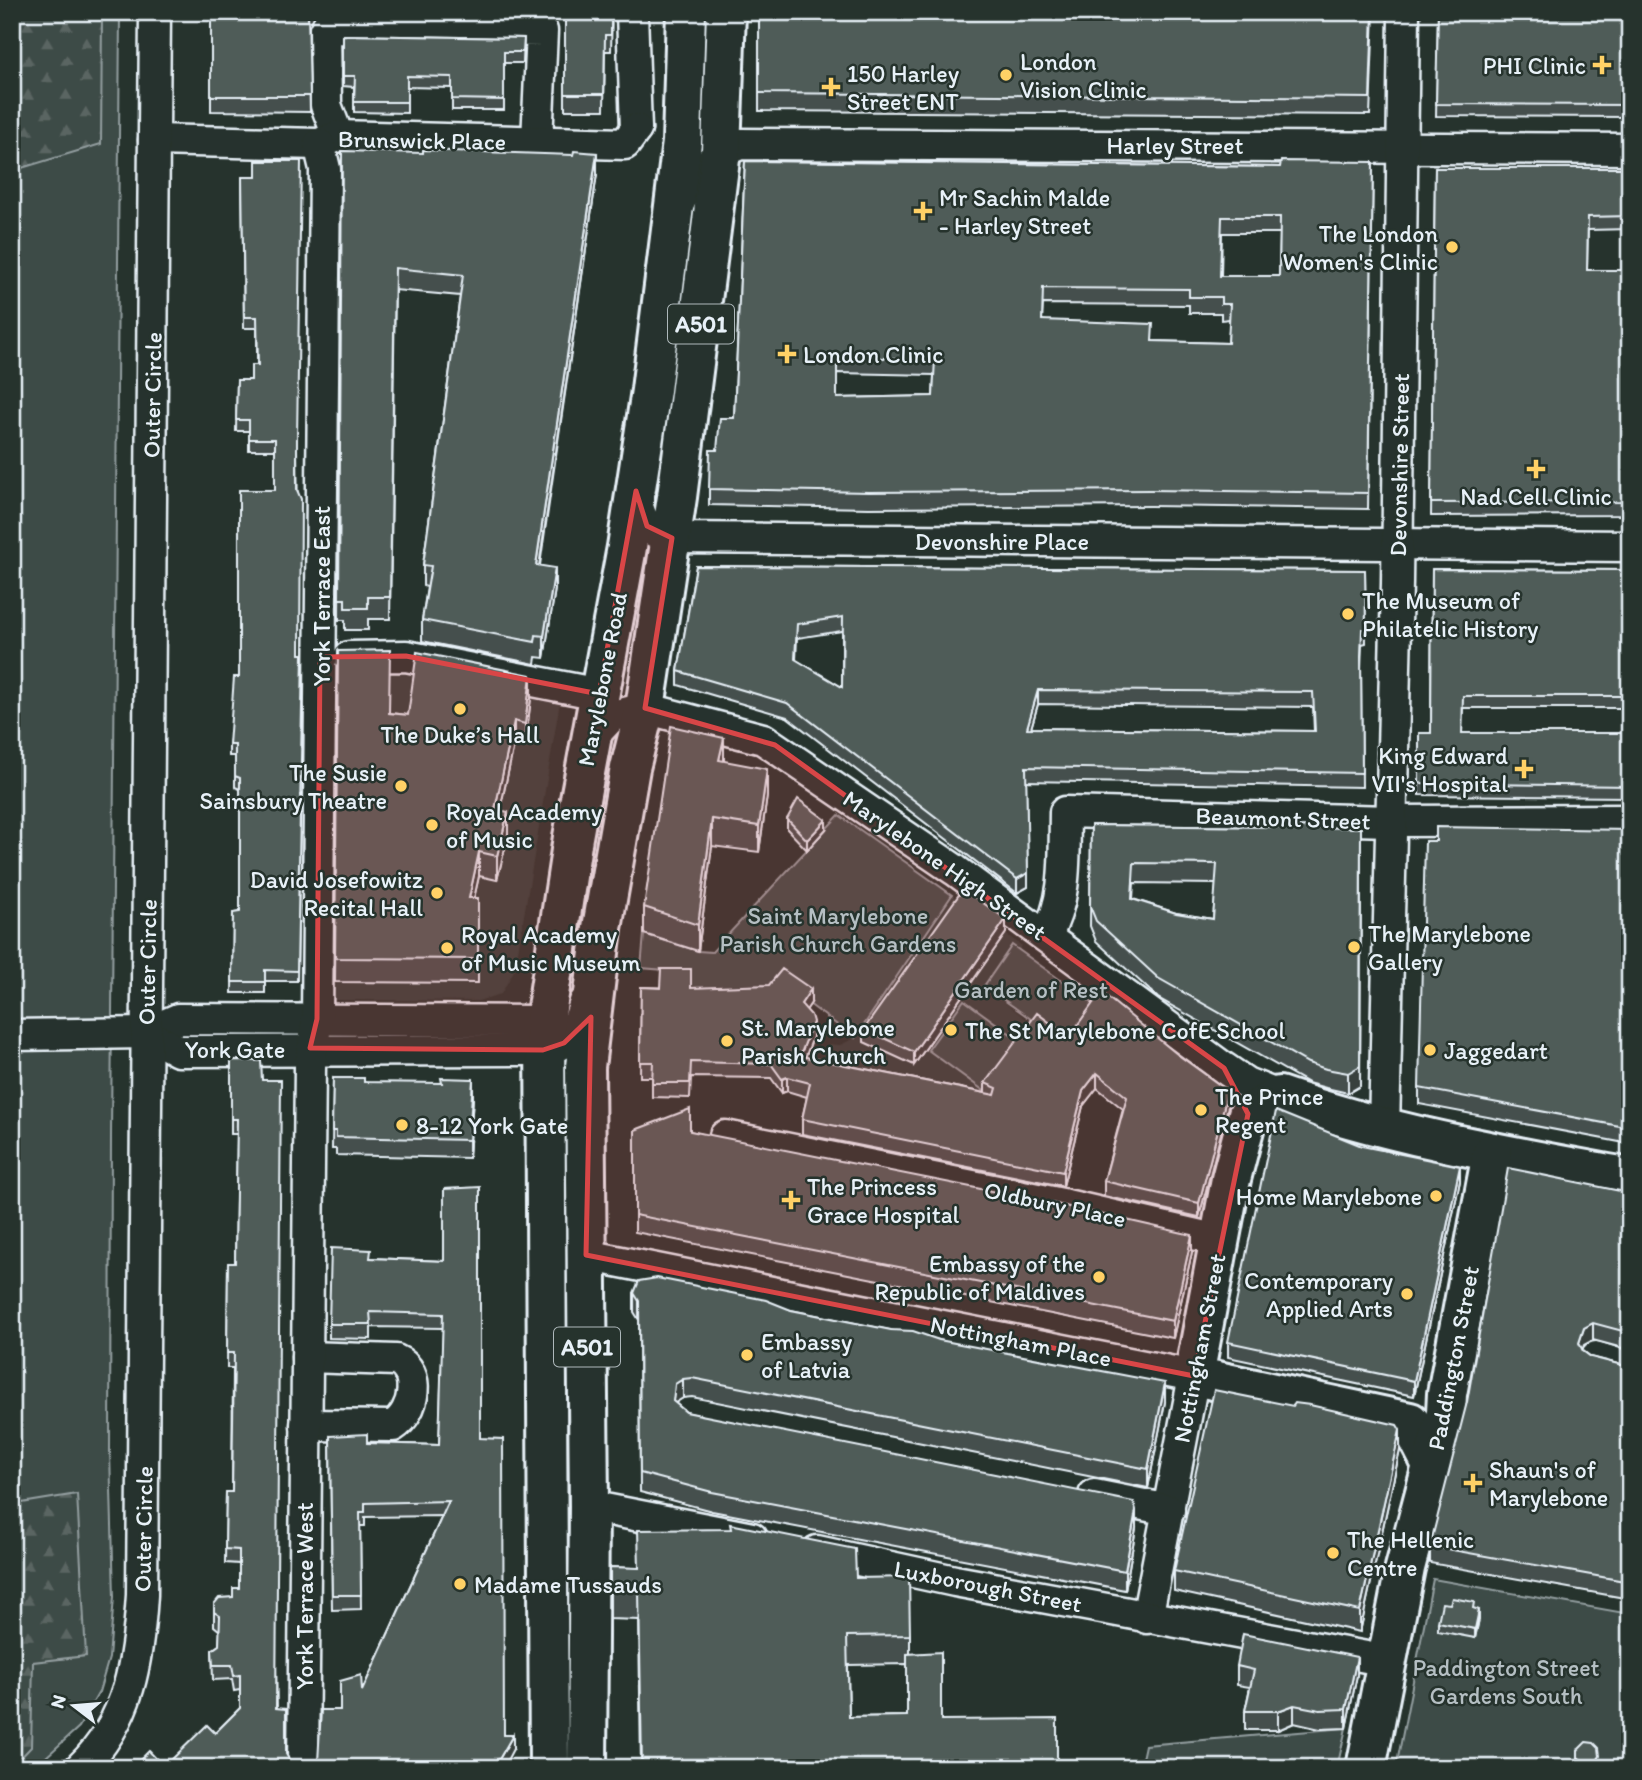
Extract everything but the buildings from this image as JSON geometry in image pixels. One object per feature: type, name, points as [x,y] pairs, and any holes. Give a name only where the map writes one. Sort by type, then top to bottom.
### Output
[{"type":"main road","name":"Marylebone Road","points":[[548,1768],[544,1035],[588,752],[636,491],[674,215],[683,123],[686,12]]},
{"type":"main road","name":"Marylebone Road","points":[[587,1768],[589,1506],[586,1067],[602,928],[630,768],[645,708],[672,538],[721,151],[726,12]]},
{"type":"main road","points":[[1264,1105],[1384,1128],[1483,1151],[1630,1178]]},
{"type":"main road","name":"Nottingham Street","points":[[1194,1376],[1219,1240],[1264,1105]]},
{"type":"main road","name":"Paddington Street","points":[[1367,1768],[1405,1568],[1431,1463],[1443,1429],[1483,1151]]},
{"type":"main road","name":"Nottingham Place","points":[[1194,1376],[1410,1422]]},
{"type":"main road","points":[[1431,1463],[1410,1422],[1427,1414],[1447,1394]]},
{"type":"street","name":"Outer Circle","points":[[80,1768],[104,1739],[124,1704],[132,1683],[139,1642],[144,1499],[155,12]]},
{"type":"street","points":[[632,12],[632,91],[636,129]]},
{"type":"street","name":"Devonshire Street","points":[[1384,1128],[1398,543],[1404,12]]},
{"type":"street","name":"York Terrace East","points":[[310,1048],[317,1019],[325,169],[328,140],[324,28],[542,31],[537,141]]},
{"type":"street","name":"Brunswick Place","points":[[154,141],[537,141],[625,144],[636,129],[642,131],[683,123]]},
{"type":"street","name":"Harley Street","points":[[721,151],[740,144],[1630,149]]},
{"type":"street","points":[[674,215],[694,177],[721,151]]},
{"type":"street","points":[[636,491],[640,516],[647,526],[662,537],[672,538]]},
{"type":"street","name":"Devonshire Place","points":[[672,538],[1630,546]]},
{"type":"street","points":[[320,657],[406,656],[599,694]]},
{"type":"street","points":[[588,752],[598,730],[612,716],[645,708]]},
{"type":"street","name":"Marylebone High Street","points":[[645,708],[763,738],[775,745],[1046,936],[1224,1068],[1264,1105]]},
{"type":"street","name":"Beaumont Street","points":[[1046,936],[1058,914],[1062,897],[1065,812],[1390,821],[1630,820]]},
{"type":"street","points":[[544,1035],[564,1043],[580,1021],[602,928]]},
{"type":"street","name":"York Gate","points":[[146,1033],[178,1019],[317,1019],[544,1035]]},
{"type":"street","points":[[12,1035],[146,1033]]},
{"type":"street","name":"York Gate","points":[[146,1033],[178,1051],[310,1048],[544,1035]]},
{"type":"street","name":"York Terrace West","points":[[303,1768],[310,1048]]},
{"type":"street","name":"Oldbury Place","points":[[725,1136],[1219,1240]]},
{"type":"street","name":"Nottingham Place","points":[[586,1255],[1194,1376]]},
{"type":"street","points":[[306,1425],[393,1426],[410,1410],[412,1398],[410,1373],[404,1364],[396,1360],[307,1357]]},
{"type":"street","points":[[1596,1357],[1630,1368]]},
{"type":"street","name":"Nottingham Street","points":[[1147,1618],[1194,1376]]},
{"type":"street","points":[[1065,1489],[1168,1510]]},
{"type":"street","name":"Luxborough Street","points":[[589,1506],[1147,1618],[1388,1661]]},
{"type":"highlighted area","points":[[636,491],[647,526],[672,538],[645,708],[775,745],[1224,1068],[1248,1114],[1194,1376],[586,1255],[591,1017],[564,1043],[543,1050],[310,1048],[317,1019],[320,657],[406,656],[599,694]]},
{"type":"shaded area","name":"Royal Academy of Music","points":[[334,660],[402,662],[561,696],[515,969],[501,994],[478,1001],[332,1000]]},
{"type":"shaded area","name":"The St Marylebone CofE School","points":[[952,895],[1022,946],[990,991],[1068,1051],[988,1130],[978,1172],[800,1142],[815,1074],[829,1044],[840,1045],[855,1038]]},
{"type":"green space","points":[[12,12],[120,12],[111,1137],[110,1452],[114,1597],[109,1658],[99,1692],[79,1727],[34,1768],[12,1768]]},
{"type":"green space","points":[[12,12],[102,12],[101,144],[12,171]]},
{"type":"green space","name":"Saint Marylebone Parish Church Gardens","points":[[839,815],[952,895],[855,1038],[782,984],[691,1002],[690,972],[641,968],[644,934],[698,951],[712,952]]},
{"type":"green space","name":"Garden of Rest","points":[[1012,945],[1095,1005],[1065,1043],[984,986]]},
{"type":"green space","points":[[964,1000],[1023,1043],[987,1093],[928,1050]]},
{"type":"green space","points":[[77,1494],[86,1656],[33,1662],[31,1747],[12,1767],[12,1509],[16,1504]]},
{"type":"green space","name":"Paddington Street Gardens South","points":[[1433,1579],[1630,1614],[1630,1768],[1396,1768]]},
{"type":"green space","points":[[1346,1728],[1337,1768],[1140,1768],[1145,1745]]},
{"type":"place","name":"PHI Clinic","points":[[1602,65]]},
{"type":"place","name":"London Vision Clinic","points":[[1006,75]]},
{"type":"place","name":"150 Harley Street ENT","points":[[831,87]]},
{"type":"place","name":"Mr Sachin Malde - Harley Street","points":[[923,211]]},
{"type":"place","name":"The London Women's Clinic","points":[[1452,247]]},
{"type":"place","name":"London Clinic","points":[[787,354]]},
{"type":"place","name":"Nad Cell Clinic","points":[[1536,469]]},
{"type":"place","name":"The Museum of Philatelic History","points":[[1348,614]]},
{"type":"place","name":"The Duke’s Hall","points":[[460,709]]},
{"type":"place","name":"King Edward VII's Hospital","points":[[1524,769]]},
{"type":"place","name":"The Susie Sainsbury Theatre","points":[[401,786]]},
{"type":"place","name":"Royal Academy of Music","points":[[432,825]]},
{"type":"place","name":"David Josefowitz Recital Hall","points":[[437,893]]},
{"type":"place","name":"The Marylebone Gallery","points":[[1354,947]]},
{"type":"place","name":"Royal Academy of Music Museum","points":[[447,948]]},
{"type":"place","name":"The St Marylebone CofE School","points":[[951,1030]]},
{"type":"place","name":"St. Marylebone Parish Church","points":[[727,1041]]},
{"type":"place","name":"Jaggedart","points":[[1430,1050]]},
{"type":"place","name":"The Prince Regent","points":[[1201,1110]]},
{"type":"place","name":"8-12 York Gate","points":[[402,1125]]},
{"type":"place","name":"Home Marylebone","points":[[1436,1196]]},
{"type":"place","name":"The Princess Grace Hospital","points":[[791,1200]]},
{"type":"place","name":"Embassy of the Republic of Maldives","points":[[1099,1277]]},
{"type":"place","name":"Contemporary Applied Arts","points":[[1407,1294]]},
{"type":"place","name":"Embassy of Latvia","points":[[747,1355]]},
{"type":"place","name":"Shaun's of Marylebone","points":[[1473,1483]]},
{"type":"place","name":"The Hellenic Centre","points":[[1333,1553]]},
{"type":"place","name":"Madame Tussauds","points":[[460,1584]]}]
